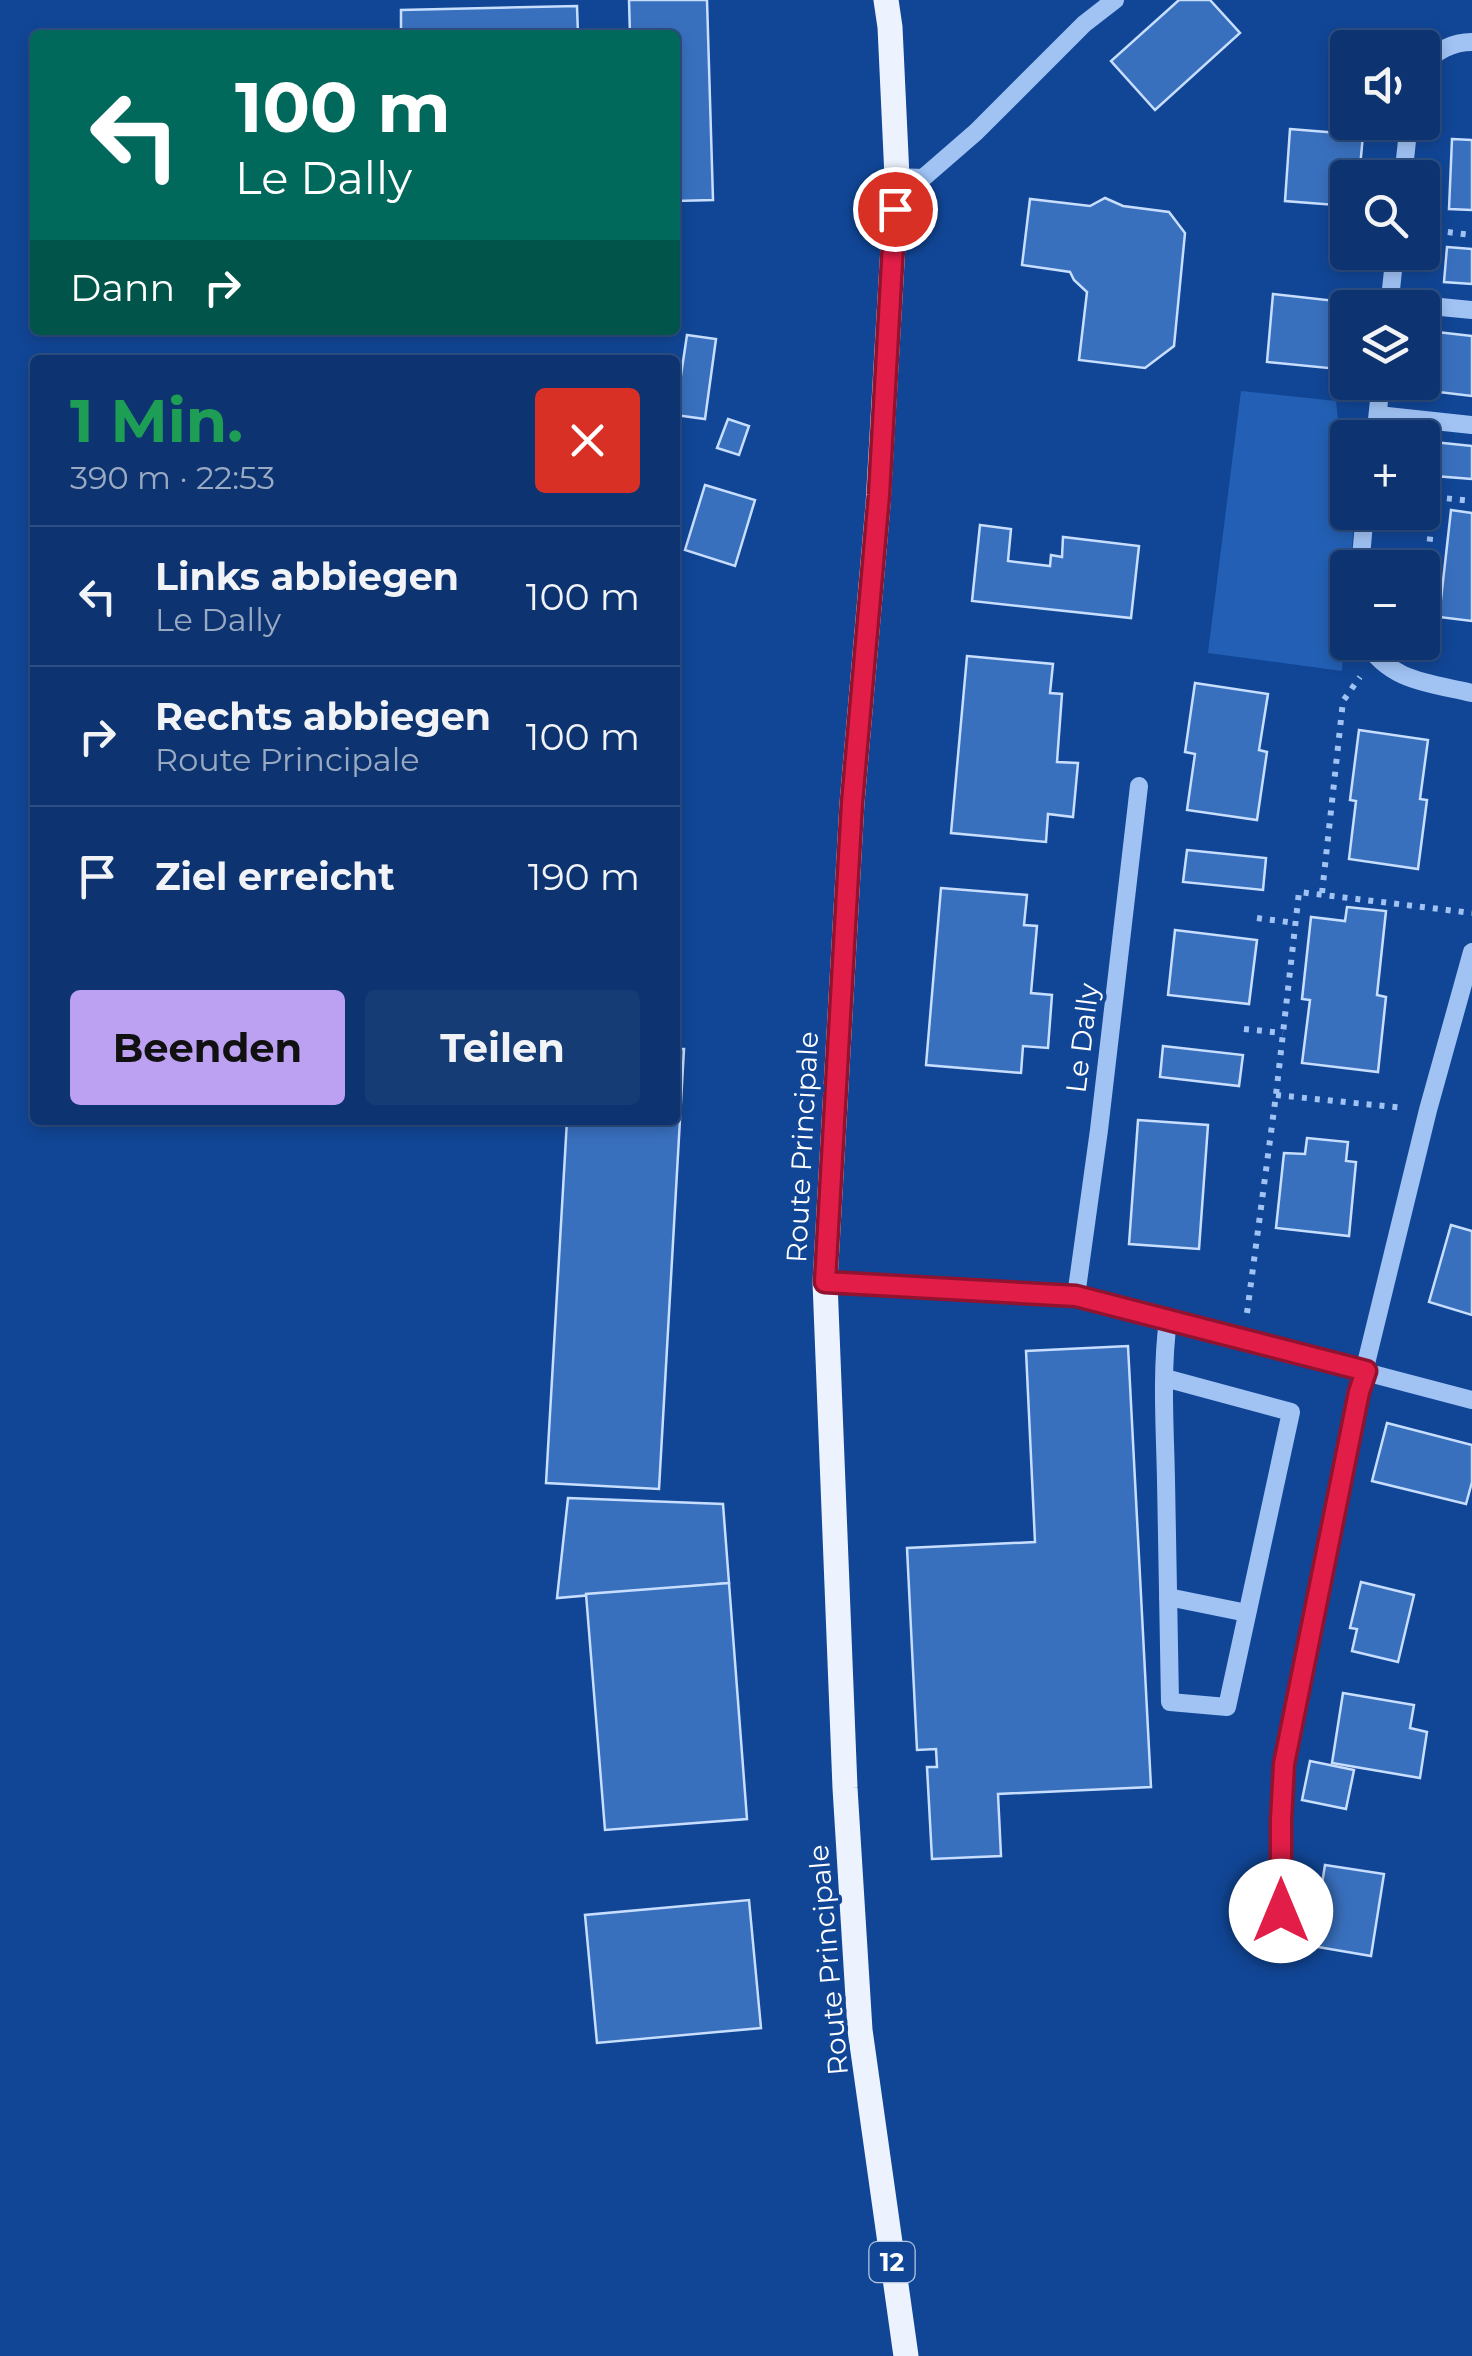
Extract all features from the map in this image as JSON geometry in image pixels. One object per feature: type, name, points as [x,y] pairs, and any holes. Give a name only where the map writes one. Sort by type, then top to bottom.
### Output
[{"type":"main road","name":"Route Principale","points":[[886,0],[896,177],[879,495],[852,803],[825,1282],[845,1788],[860,2030],[906,2356]]},
{"type":"street","points":[[896,177],[923,178],[976,132],[1084,24],[1116,0]]},
{"type":"street","points":[[1440,51],[1472,42]]},
{"type":"street","points":[[1440,308],[1472,310]]},
{"type":"street","points":[[1377,420],[1379,400]]},
{"type":"street","points":[[1378,415],[1472,425]]},
{"type":"street","points":[[1382,660],[1397,674],[1472,693]]},
{"type":"street","name":"Le Dally","points":[[1076,1296],[1139,786]]},
{"type":"street","points":[[1281,1942],[1284,1764],[1359,1392],[1428,1110],[1472,952]]},
{"type":"street","points":[[825,1282],[1076,1296],[1472,1400]]},
{"type":"street","points":[[1165,1378],[1292,1412],[1227,1707],[1170,1702],[1165,1378],[1168,1320]]},
{"type":"street","points":[[1168,1597],[1247,1613]]},
{"type":"path","points":[[1440,231],[1472,235]]},
{"type":"path","points":[[1440,497],[1472,501]]},
{"type":"path","points":[[1322,894],[1343,701],[1364,660]]},
{"type":"path","points":[[1243,1339],[1299,892],[1472,913]]},
{"type":"path","points":[[1258,918],[1295,923]]},
{"type":"path","points":[[1244,1029],[1283,1033]]},
{"type":"path","points":[[1276,1095],[1428,1110]]},
{"type":"shaded area","points":[[1241,391],[1336,401],[1338,420],[1330,420],[1330,530],[1353,530],[1352,550],[1330,550],[1330,660],[1343,660],[1342,671],[1208,653]]},
{"type":"building","points":[[629,0],[707,0],[713,200],[680,201],[680,30],[630,30]]},
{"type":"building","points":[[1179,0],[1210,0],[1240,33],[1155,110],[1111,61]]},
{"type":"building","points":[[577,6],[578,30],[401,30],[401,10]]},
{"type":"building","points":[[1290,129],[1330,132],[1330,140],[1363,140],[1361,160],[1330,160],[1330,205],[1285,201]]},
{"type":"building","points":[[1452,139],[1472,140],[1472,210],[1449,209]]},
{"type":"building","points":[[1105,198],[1123,206],[1169,212],[1185,233],[1174,346],[1145,368],[1079,360],[1087,292],[1070,272],[1022,265],[1030,199],[1090,206]]},
{"type":"building","points":[[1447,247],[1472,249],[1472,284],[1444,282]]},
{"type":"building","points":[[1273,294],[1330,300],[1330,368],[1267,362]]},
{"type":"building","points":[[1440,332],[1472,336],[1472,396],[1440,392]]},
{"type":"building","points":[[687,335],[716,339],[705,419],[680,416]]},
{"type":"building","points":[[728,419],[749,426],[739,455],[717,448]]},
{"type":"building","points":[[1440,443],[1472,446],[1472,479],[1440,476]]},
{"type":"building","points":[[705,485],[755,500],[735,566],[685,550]]},
{"type":"building","points":[[1451,510],[1472,513],[1472,621],[1440,617]]},
{"type":"building","points":[[980,525],[1011,529],[1008,561],[1050,566],[1051,555],[1062,557],[1063,537],[1139,546],[1131,618],[972,601]]},
{"type":"building","points":[[967,656],[1053,664],[1050,693],[1062,694],[1057,762],[1078,763],[1073,817],[1048,814],[1046,842],[951,833]]},
{"type":"building","points":[[1195,683],[1268,694],[1259,750],[1267,752],[1257,820],[1187,810],[1195,754],[1185,752]]},
{"type":"building","points":[[1359,730],[1428,740],[1420,799],[1427,800],[1418,869],[1349,859],[1356,801],[1350,800]]},
{"type":"building","points":[[1187,850],[1266,858],[1263,890],[1183,882]]},
{"type":"building","points":[[941,888],[1027,895],[1024,925],[1037,926],[1031,993],[1052,995],[1048,1048],[1023,1046],[1021,1073],[926,1065]]},
{"type":"building","points":[[1347,907],[1386,911],[1377,995],[1386,997],[1378,1072],[1302,1063],[1310,1000],[1302,999],[1311,917],[1345,921]]},
{"type":"building","points":[[1175,930],[1257,940],[1249,1004],[1168,995]]},
{"type":"building","points":[[1163,1046],[1243,1055],[1239,1086],[1160,1077]]},
{"type":"building","points":[[680,1049],[684,1049],[680,1119]]},
{"type":"building","points":[[1138,1120],[1208,1125],[1199,1249],[1129,1244]]},
{"type":"building","points":[[567,1125],[680,1125],[659,1489],[546,1483]]},
{"type":"building","points":[[1307,1138],[1348,1142],[1346,1161],[1356,1162],[1349,1236],[1276,1228],[1284,1153],[1305,1154]]},
{"type":"building","points":[[1451,1225],[1472,1231],[1472,1315],[1429,1302]]},
{"type":"building","points":[[1128,1346],[1151,1787],[998,1794],[1001,1856],[932,1859],[927,1767],[937,1767],[936,1749],[917,1750],[907,1548],[1035,1542],[1026,1351]]},
{"type":"building","points":[[1387,1423],[1472,1445],[1472,1482],[1466,1504],[1372,1481]]},
{"type":"building","points":[[568,1498],[723,1504],[729,1583],[557,1598]]},
{"type":"building","points":[[1361,1582],[1414,1595],[1398,1662],[1352,1651],[1357,1629],[1350,1628]]},
{"type":"building","points":[[729,1583],[747,1819],[605,1830],[586,1594]]},
{"type":"building","points":[[1343,1693],[1414,1705],[1410,1728],[1427,1732],[1420,1778],[1332,1763]]},
{"type":"building","points":[[1310,1761],[1354,1770],[1346,1809],[1302,1800]]},
{"type":"building","points":[[1325,1865],[1384,1874],[1371,1956],[1312,1946]]},
{"type":"building","points":[[749,1900],[761,2028],[597,2043],[585,1915]]},
{"type":"route","points":[[895,209],[879,495],[852,803],[825,1282],[1076,1296],[1366,1371],[1284,1764],[1281,1911]]}]
